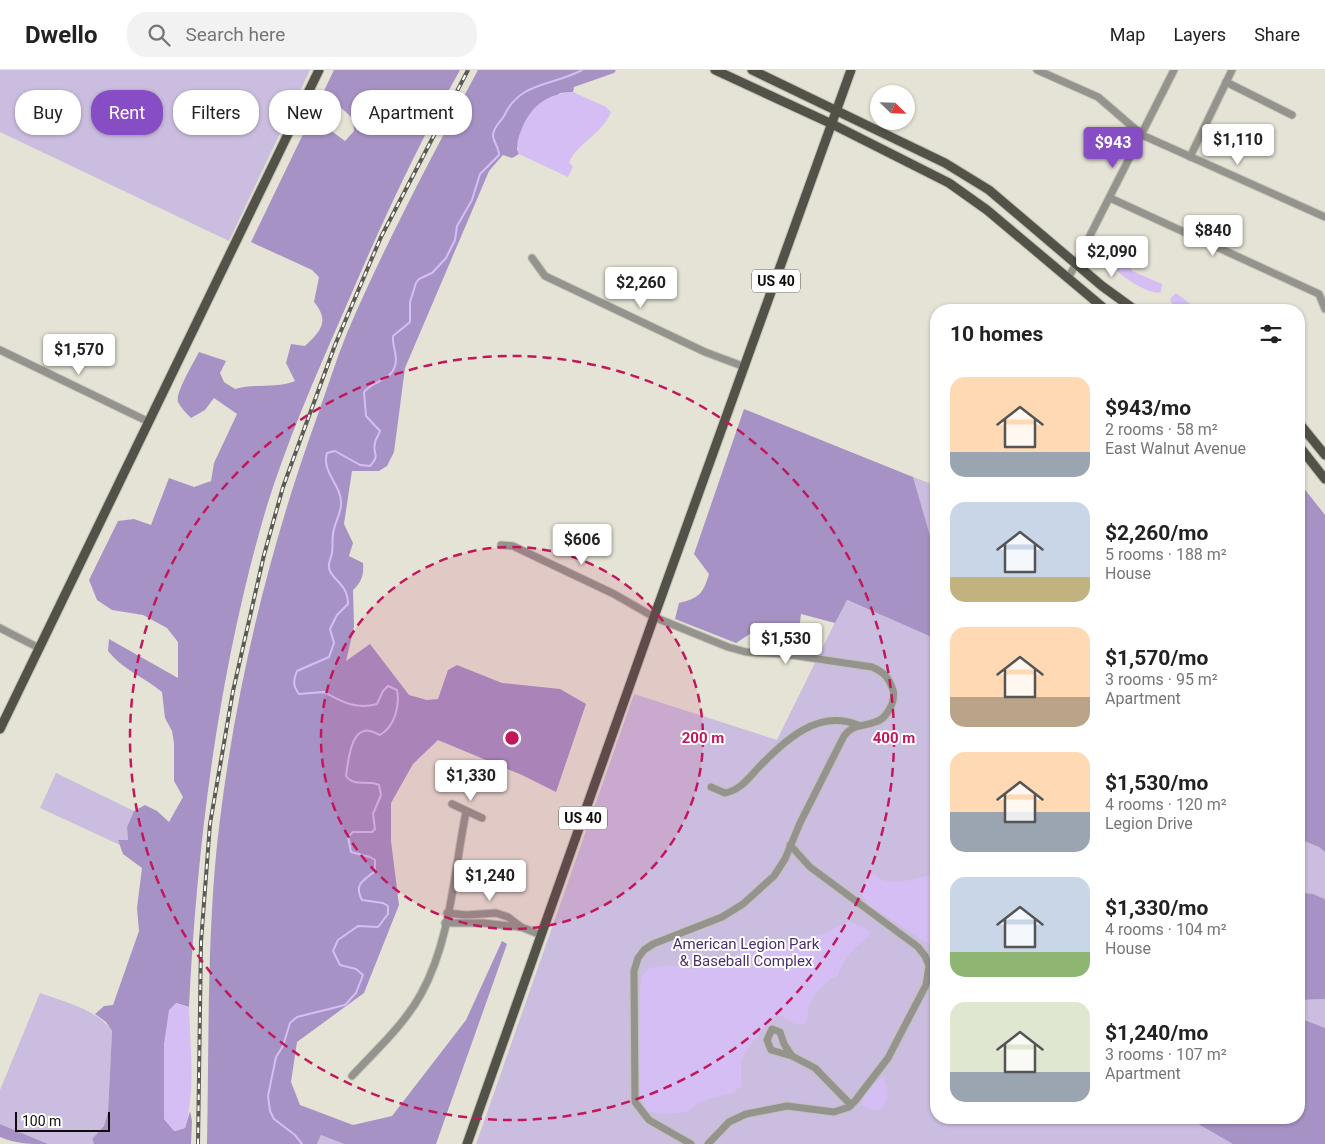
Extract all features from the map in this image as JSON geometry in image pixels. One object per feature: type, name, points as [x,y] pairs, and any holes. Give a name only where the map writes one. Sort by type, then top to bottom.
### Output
[{"type":"main road","points":[[0,729],[319,70]]},
{"type":"main road","points":[[715,70],[832,124],[949,183],[987,210],[1099,304]]},
{"type":"main road","points":[[752,70],[944,163],[988,190],[1102,286],[1127,304]]},
{"type":"main road","name":"US 40","points":[[467,1144],[654,617],[852,70]]},
{"type":"main road","points":[[1305,430],[1325,455]]},
{"type":"main road","points":[[1305,454],[1325,479]]},
{"type":"street","points":[[1036,70],[1098,98],[1142,135],[1325,217]]},
{"type":"street","points":[[1069,278],[1174,70]]},
{"type":"street","points":[[1190,157],[1232,70]]},
{"type":"street","points":[[1226,82],[1292,115]]},
{"type":"street","points":[[1110,198],[1319,294],[1325,309]]},
{"type":"street","points":[[532,258],[545,276],[705,352],[745,367]]},
{"type":"street","points":[[0,350],[150,422]]},
{"type":"street","points":[[501,545],[513,546],[569,572],[614,594],[654,617],[741,650],[768,654],[785,654],[872,667],[882,671],[889,680],[894,693],[892,704],[886,715],[877,722],[858,725],[848,730],[836,748],[774,876],[743,904],[713,921],[654,944],[638,958],[634,977],[636,1102],[649,1120],[690,1144]]},
{"type":"street","points":[[0,628],[40,648]]},
{"type":"street","points":[[712,787],[725,793],[740,787],[788,739],[814,724],[839,720],[858,725]]},
{"type":"street","points":[[452,804],[482,818]]},
{"type":"street","points":[[352,1076],[402,1021],[421,994],[441,945],[466,812]]},
{"type":"street","points":[[708,1144],[729,1122],[746,1114],[787,1106],[834,1112],[851,1105],[888,1058],[926,985],[929,966],[918,947],[810,867],[790,846]]},
{"type":"street","points":[[447,913],[466,915],[496,913],[508,917],[521,927],[541,935]]},
{"type":"street","points":[[445,923],[483,923],[521,927]]},
{"type":"street","points":[[792,1056],[805,1061],[825,1076],[851,1105]]},
{"type":"green space","points":[[0,70],[310,70],[301,90],[269,90],[269,135],[279,135],[229,241],[0,132]]},
{"type":"green space","points":[[913,477],[929,483],[930,481],[930,535]]},
{"type":"green space","name":"American Legion Park & Baseball Complex","points":[[846,600],[930,636],[930,1124],[1305,1124],[1305,1000],[1325,999],[1325,1144],[476,1144],[634,694],[777,740]]},
{"type":"green space","points":[[56,773],[134,811],[127,827],[128,840],[118,841],[120,845],[40,808]]},
{"type":"green space","points":[[1305,841],[1319,847],[1325,852],[1325,899],[1305,893]]},
{"type":"green space","points":[[40,993],[89,1012],[106,1023],[112,1031],[108,1112],[104,1126],[92,1139],[94,1144],[48,1144],[0,1124],[0,1090]]},
{"type":"green space","points":[[321,1135],[344,1144],[317,1144]]},
{"type":"shaded area","points":[[334,70],[460,70],[449,90],[351,90],[351,117],[341,108],[341,90],[324,90]]},
{"type":"shaded area","points":[[478,70],[616,70],[614,73],[574,87],[573,92],[560,93],[524,125],[517,149],[519,154],[512,158],[503,155],[489,171],[405,368],[394,452],[387,466],[379,471],[352,471],[344,524],[353,543],[349,556],[363,563],[363,571],[362,578],[353,590],[354,627],[346,661],[370,644],[409,695],[427,700],[438,699],[448,670],[457,665],[502,683],[560,689],[586,704],[556,792],[522,775],[438,740],[413,764],[391,803],[391,841],[399,905],[364,993],[297,1042],[291,1082],[300,1105],[353,1125],[392,1116],[466,1020],[502,941],[507,944],[436,1144],[344,1144],[321,1135],[317,1144],[207,1144],[210,957],[217,845],[232,736],[254,628],[299,469],[347,333],[393,232],[444,135],[472,135],[472,90],[467,90]]},
{"type":"shaded area","points":[[573,92],[606,107],[611,112],[602,126],[573,155],[569,162],[573,167],[568,177],[519,154],[517,144],[526,120],[536,107],[555,95]]},
{"type":"shaded area","points":[[351,134],[425,135],[371,250],[293,433],[266,509],[235,631],[223,693],[204,819],[189,1007],[176,1003],[164,1119],[175,1131],[185,1128],[190,1111],[192,1121],[191,1144],[94,1144],[92,1139],[104,1126],[108,1112],[112,1031],[106,1022],[95,1014],[104,1006],[113,1005],[139,931],[137,908],[142,868],[123,854],[118,840],[128,840],[127,827],[134,811],[145,805],[157,811],[169,822],[183,797],[174,781],[174,743],[172,731],[165,718],[162,692],[126,668],[108,651],[109,639],[178,678],[178,642],[167,628],[143,615],[112,610],[97,600],[89,580],[118,521],[134,519],[151,525],[169,478],[194,487],[211,481],[214,463],[237,414],[214,398],[205,410],[191,418],[179,404],[179,392],[199,352],[226,361],[220,373],[224,382],[235,389],[250,386],[280,385],[295,381],[286,363],[291,344],[305,346],[322,326],[322,315],[314,302],[319,277],[312,270],[251,242],[303,135],[337,135],[345,141]]},
{"type":"shaded area","points":[[1114,250],[1130,262],[1132,271],[1162,284],[1161,292],[1140,287],[1117,271],[1109,261],[1110,253]]},
{"type":"shaded area","points":[[1176,293],[1190,304],[1172,304],[1170,299]]},
{"type":"shaded area","points":[[744,409],[913,477],[930,535],[930,636],[847,600],[835,623],[801,614],[799,632],[759,628],[736,643],[675,619],[679,603],[696,597],[702,591],[707,581],[709,574],[694,554]]},
{"type":"shaded area","points":[[1305,490],[1325,515],[1325,852],[1319,847],[1305,841]]},
{"type":"shaded area","points":[[876,874],[886,881],[894,882],[930,875],[930,945],[870,906],[862,896],[862,893],[870,876]]},
{"type":"shaded area","points":[[1305,893],[1325,899],[1325,999],[1305,1000]]},
{"type":"shaded area","points":[[849,921],[868,930],[869,936],[846,959],[838,976],[824,985],[815,995],[809,1006],[807,1023],[797,1025],[780,1015],[772,1018],[747,1049],[741,1062],[741,1086],[731,1094],[714,1097],[697,1104],[688,1112],[665,1114],[651,1112],[646,1109],[638,1090],[640,988],[642,976],[649,968],[672,965],[692,969],[726,960],[740,952],[779,943],[788,944],[791,940],[823,934]]},
{"type":"shaded area","points":[[176,1003],[189,1007],[191,1083],[185,1128],[174,1131],[164,1119],[164,1044],[169,1010]]},
{"type":"shaded area","points":[[1305,1020],[1325,1028],[1325,1144],[1233,1144],[1198,1124],[1305,1124]]},
{"type":"shaded area","points":[[883,1076],[888,1094],[886,1102],[880,1110],[871,1110],[861,1105],[866,1091]]},
{"type":"shaded area","points":[[0,1124],[48,1144],[29,1144],[0,1137]]},
{"type":"waterway","points":[[302,1144],[295,1135],[274,1119],[270,1111],[268,1096],[276,1057],[283,1046],[290,1023],[297,1017],[345,1005],[356,993],[363,975],[356,969],[340,965],[333,951],[338,940],[358,926],[378,927],[388,914],[388,906],[383,903],[362,900],[359,890],[361,882],[375,871],[375,860],[351,852],[348,837],[353,832],[372,832],[375,829],[373,814],[381,795],[379,785],[375,783],[353,782],[346,776],[350,750],[359,733],[366,731],[380,735],[393,721],[398,703],[397,690],[388,686],[383,691],[377,704],[369,706],[349,704],[324,692],[299,694],[295,686],[294,681],[297,671],[329,657],[334,643],[330,629],[337,615],[348,604],[343,587],[330,572],[329,568],[334,530],[341,504],[338,491],[327,466],[327,453],[335,451],[360,465],[370,466],[375,459],[374,447],[380,431],[366,416],[364,392],[373,384],[388,376],[395,367],[393,336],[410,322],[410,302],[416,283],[419,279],[432,273],[446,258],[455,240],[457,226],[472,200],[480,174],[499,155],[493,136],[495,128],[519,96],[528,90],[582,70]]},
{"type":"railway","points":[[198,1144],[201,942],[210,824],[233,691],[264,555],[283,487],[335,345],[381,237],[468,70]]}]
